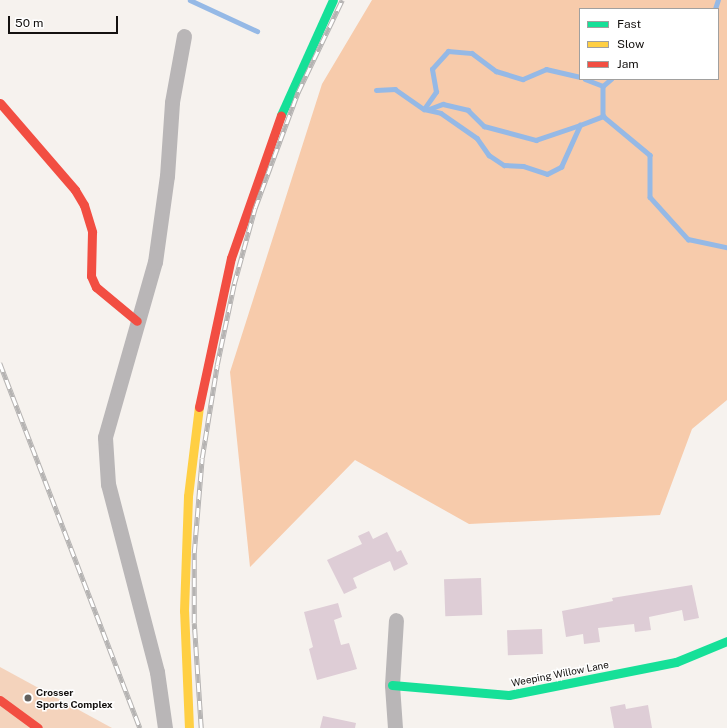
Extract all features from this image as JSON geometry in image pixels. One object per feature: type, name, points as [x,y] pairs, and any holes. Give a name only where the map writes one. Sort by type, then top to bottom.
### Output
[{"type":"street","points":[[189,728],[184,611],[188,496],[195,432],[210,346],[232,258],[264,161],[289,91],[333,0]]},
{"type":"street","points":[[165,728],[157,672],[114,508],[104,460],[110,413],[145,299],[160,232],[172,102],[184,36]]},
{"type":"street","points":[[0,103],[75,190],[84,206],[92,232],[91,276],[96,287],[137,321]]},
{"type":"street","points":[[395,728],[392,685],[396,620]]},
{"type":"street","name":"Weeping Willow Lane","points":[[392,685],[509,695],[676,662],[727,641]]},
{"type":"street","points":[[0,700],[38,728]]},
{"type":"shaded area","points":[[372,0],[727,0],[727,400],[692,429],[660,515],[469,524],[355,460],[250,567],[230,372],[322,84]]},
{"type":"shaded area","name":"Crosser Sports Complex","points":[[0,667],[112,728],[0,728]]},
{"type":"building","points":[[369,531],[373,539],[387,532],[397,552],[401,550],[408,564],[394,571],[390,561],[370,570],[353,578],[357,588],[344,594],[327,560],[362,544],[358,536]]},
{"type":"building","points":[[481,578],[482,615],[445,616],[444,579]]},
{"type":"building","points":[[692,585],[699,618],[684,621],[682,610],[649,617],[651,630],[635,632],[634,624],[598,628],[600,642],[584,644],[583,634],[566,637],[562,611],[613,601],[612,598]]},
{"type":"building","points":[[338,603],[342,617],[334,620],[341,645],[349,643],[357,669],[317,680],[309,649],[313,647],[304,612]]},
{"type":"building","points":[[542,629],[543,654],[508,655],[507,630]]},
{"type":"building","points":[[625,704],[626,709],[648,705],[652,728],[614,728],[610,707]]},
{"type":"building","points":[[323,716],[356,723],[355,728],[320,728]]},
{"type":"waterway","points":[[190,0],[257,31]]},
{"type":"waterway","points":[[715,8],[718,0]]},
{"type":"waterway","points":[[376,90],[395,89],[424,109],[436,92],[432,69],[448,51],[472,53],[496,71],[523,79],[546,69],[579,77]]},
{"type":"waterway","points":[[588,80],[603,86],[603,116],[650,155],[650,197],[688,239],[727,247]]},
{"type":"waterway","points":[[603,86],[610,80]]},
{"type":"waterway","points":[[429,109],[443,104],[468,110],[484,126],[536,140],[580,125]]},
{"type":"waterway","points":[[424,109],[441,113],[477,138],[489,155],[504,165],[523,166],[547,174],[561,167],[580,125],[603,116]]},
{"type":"railway","points":[[201,728],[194,623],[194,553],[202,458],[217,365],[234,284],[255,208],[298,92],[342,0]]},
{"type":"railway","points":[[0,363],[140,728]]},
{"type":"traffic: fast","points":[[281,115],[333,0]]},
{"type":"traffic: fast","points":[[392,685],[509,695],[676,662],[727,641]]},
{"type":"traffic: slow","points":[[189,728],[184,611],[188,496],[199,407]]},
{"type":"traffic: jam","points":[[0,103],[75,190],[84,205],[92,232],[91,276],[96,287],[137,321]]},
{"type":"traffic: jam","points":[[199,407],[231,258],[281,115]]},
{"type":"traffic: jam","points":[[0,700],[38,728]]},
{"type":"place","name":"Crosser Sports Complex","points":[[28,698]]}]
